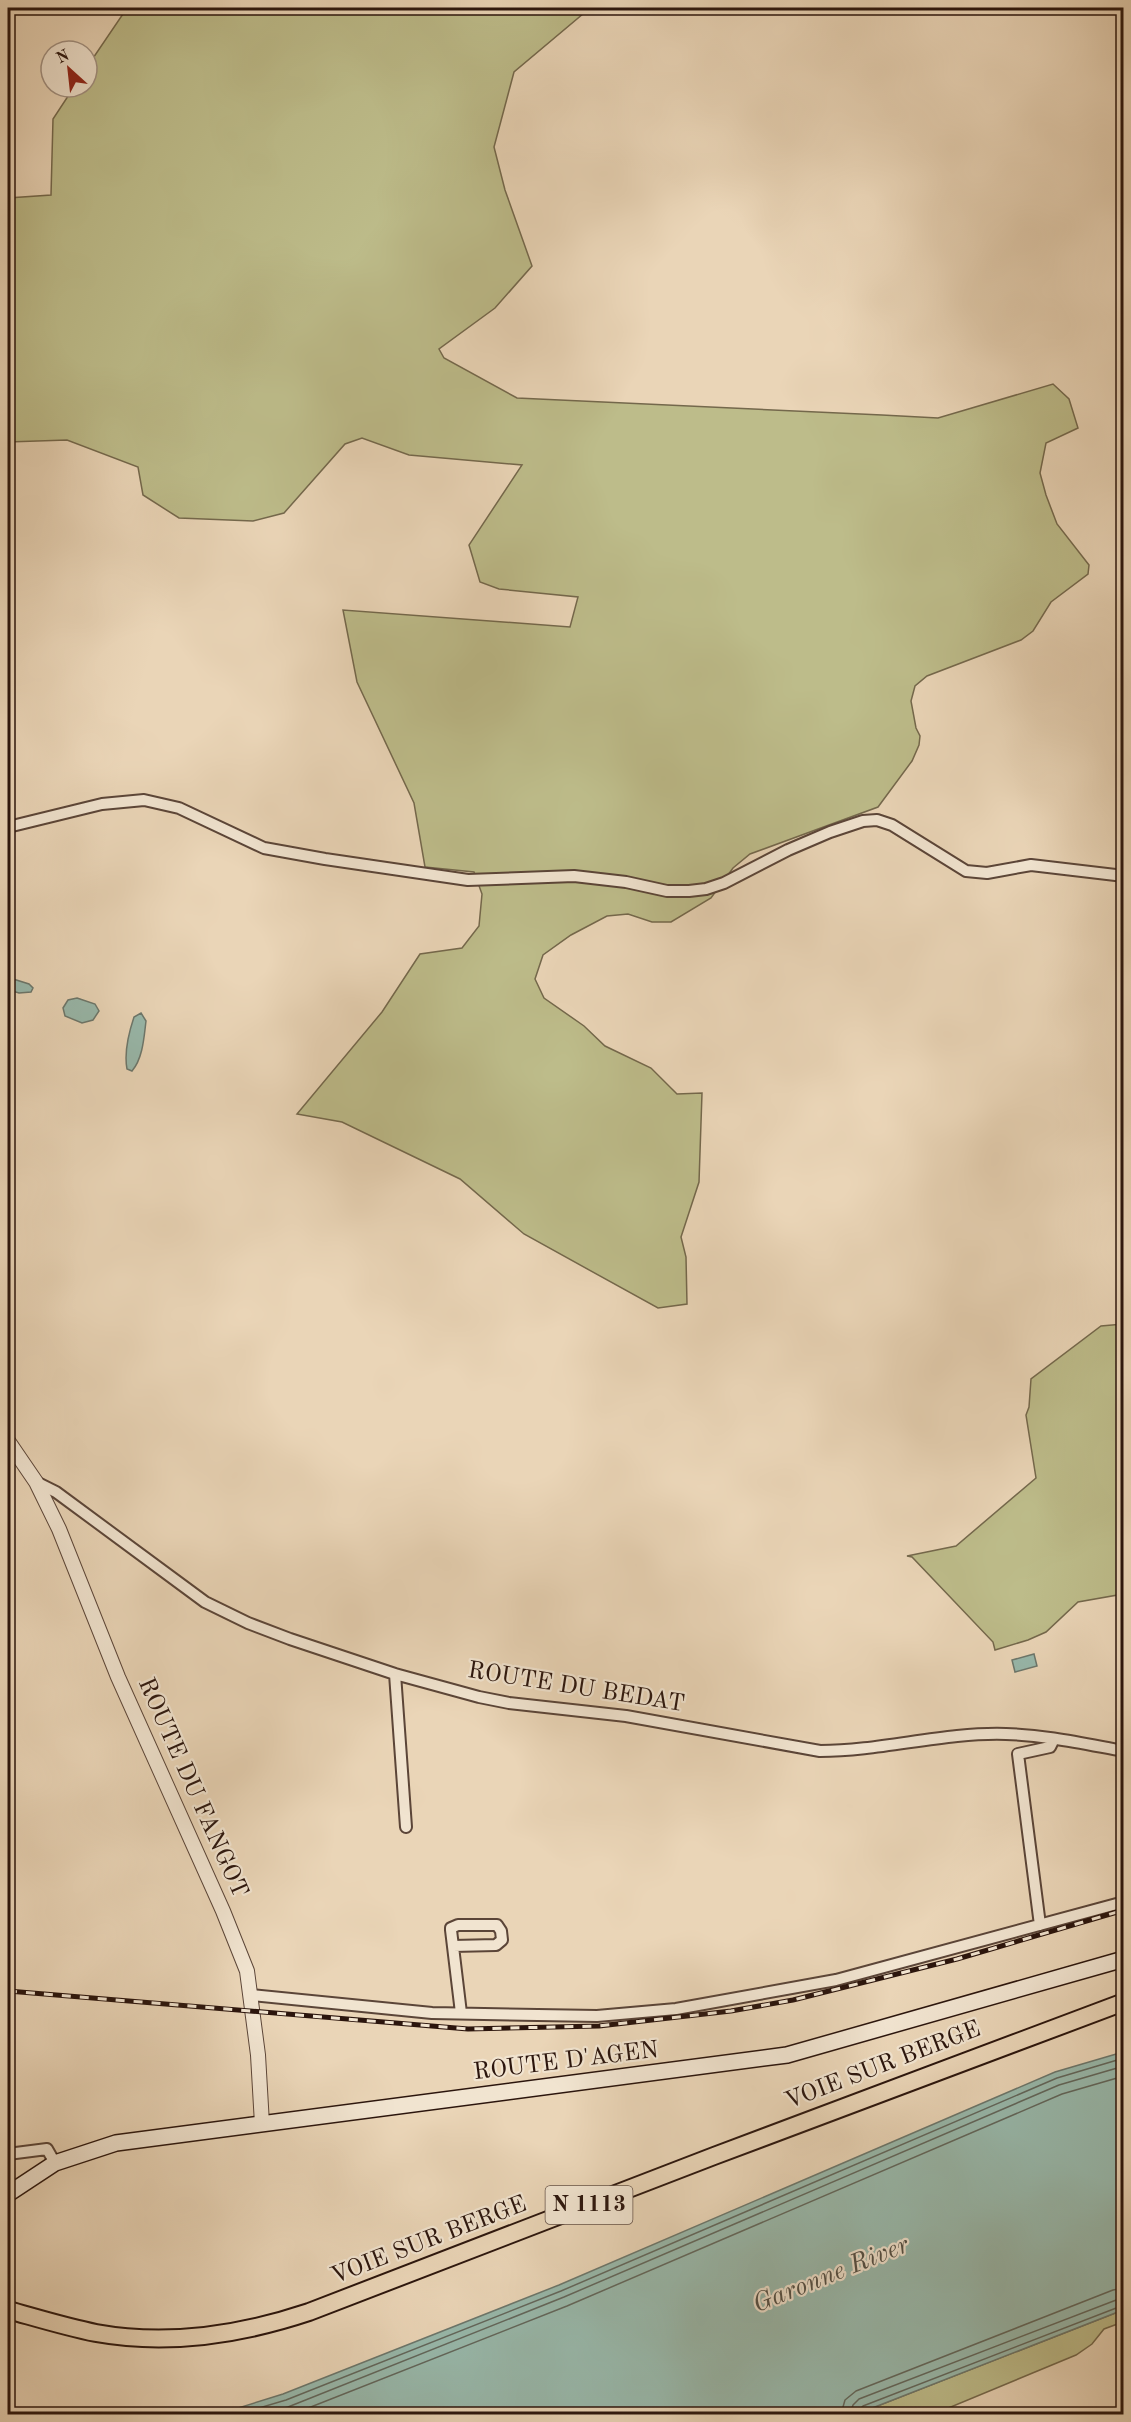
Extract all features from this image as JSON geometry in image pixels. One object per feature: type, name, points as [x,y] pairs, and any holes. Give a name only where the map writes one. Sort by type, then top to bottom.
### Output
[{"type":"main road","name":"ROUTE D'AGEN","points":[[10,2192],[56,2163],[116,2143],[787,2055],[1124,1959]]},
{"type":"main road","name":"VOIE SUR BERGE","points":[[42,2319],[99,2333],[162,2338],[207,2337],[270,2325],[336,2302],[1124,2002]]},
{"type":"main road","name":"N 1113","points":[[8,2304],[42,2319]]},
{"type":"main road","name":"N 1113","points":[[8,2310],[42,2319]]},
{"type":"street","points":[[8,827],[102,804],[144,800],[179,808],[264,848],[336,861],[468,880],[574,876],[626,882],[667,891],[689,891],[706,889],[724,883],[788,850],[830,832],[863,821],[877,820],[892,825],[966,871],[987,873],[1031,865],[1124,876]]},
{"type":"street","name":"ROUTE DU FANGOT","points":[[8,1442],[36,1482],[69,1550],[118,1677],[223,1911],[247,1971],[252,1995],[262,2124]]},
{"type":"street","name":"ROUTE DU BEDAT","points":[[36,1482],[56,1492],[205,1602],[248,1623],[395,1674],[479,1697],[508,1703],[626,1716],[820,1751],[851,1751],[967,1735],[1005,1734],[1054,1739],[1124,1751]]},
{"type":"street","points":[[395,1674],[406,1827]]},
{"type":"street","points":[[1040,1925],[1018,1754],[1050,1747],[1054,1739]]},
{"type":"street","points":[[252,1995],[402,2012],[597,2016],[676,2009],[836,1980],[1124,1902]]},
{"type":"street","points":[[453,1946],[496,1945],[502,1940],[501,1931],[496,1925],[454,1926],[451,1930],[461,2013]]},
{"type":"street","points":[[8,2154],[47,2149],[56,2163]]},
{"type":"shaded area","points":[[127,8],[590,8],[514,72],[494,147],[505,190],[532,266],[495,308],[439,349],[444,358],[517,398],[938,418],[1053,384],[1069,399],[1078,428],[1046,443],[1040,473],[1057,524],[1089,565],[1088,574],[1051,602],[1033,631],[1021,640],[927,676],[915,686],[911,701],[916,728],[920,736],[919,745],[912,761],[878,807],[750,854],[733,868],[711,898],[671,922],[652,922],[628,914],[607,916],[571,935],[543,955],[535,979],[544,998],[584,1026],[605,1046],[651,1068],[677,1094],[702,1093],[699,1182],[681,1237],[686,1257],[687,1304],[658,1308],[524,1234],[460,1179],[342,1122],[297,1114],[382,1012],[420,954],[462,948],[479,926],[482,894],[474,872],[425,867],[414,803],[357,682],[343,610],[570,627],[578,597],[499,589],[480,582],[469,545],[522,465],[409,455],[362,438],[345,444],[284,513],[253,521],[179,518],[143,495],[138,467],[67,440],[8,442],[8,198],[51,195],[53,119],[66,99],[99,99],[99,49]]},
{"type":"shaded area","points":[[1123,1324],[1123,1594],[1078,1602],[1046,1632],[995,1650],[993,1642],[912,1557],[907,1556],[956,1546],[1036,1478],[1026,1415],[1029,1407],[1031,1379],[1101,1326]]},
{"type":"shaded area","points":[[1123,2310],[1123,2322],[1104,2329],[1092,2344],[1076,2355],[934,2414],[857,2414]]},
{"type":"water","points":[[10,978],[29,984],[33,988],[31,992],[19,993],[9,990]]},
{"type":"water","points":[[77,998],[95,1004],[99,1011],[93,1020],[82,1023],[65,1016],[63,1008],[68,1000]]},
{"type":"water","points":[[141,1013],[146,1021],[144,1040],[139,1060],[132,1071],[127,1069],[126,1056],[130,1029],[134,1017]]},
{"type":"water","points":[[1034,1654],[1037,1666],[1015,1672],[1012,1660]]},
{"type":"water","name":"Garonne River","points":[[1123,2052],[1123,2310],[857,2414],[219,2414],[283,2394],[559,2285],[1055,2072]]},
{"type":"railway","points":[[8,1991],[468,2029],[599,2026],[731,2011],[793,2000],[957,1959],[1124,1910]]}]
